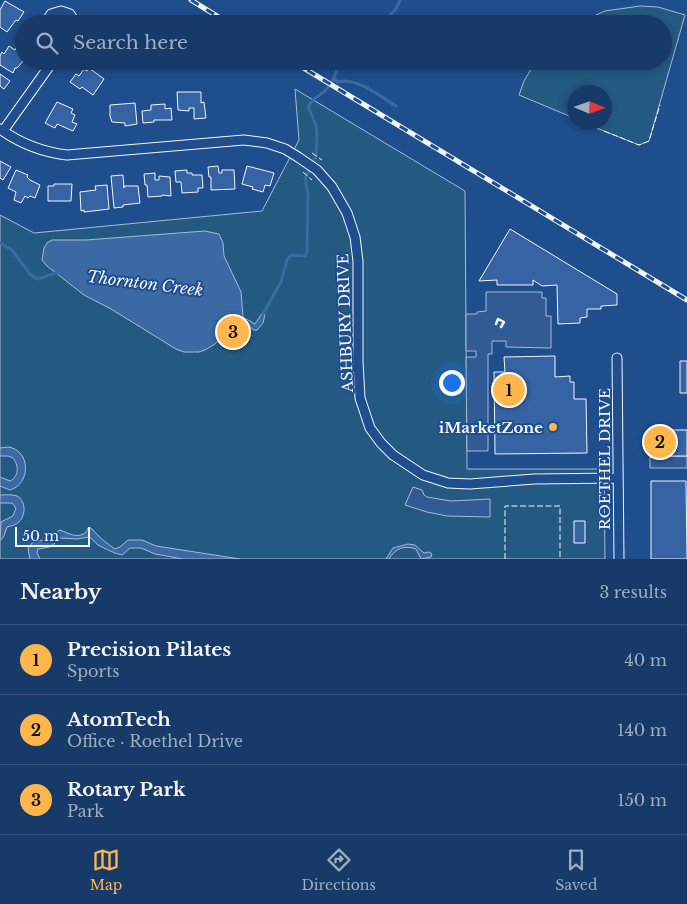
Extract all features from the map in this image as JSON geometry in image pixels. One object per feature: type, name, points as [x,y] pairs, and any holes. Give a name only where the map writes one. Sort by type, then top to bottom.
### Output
[{"type":"street","points":[[50,15],[61,11],[71,15]]},
{"type":"street","points":[[1,130],[46,70]]},
{"type":"street","name":"ASHBURY DRIVE","points":[[1,130],[28,146],[57,154],[75,155],[244,140],[277,146],[307,162],[332,187],[340,200],[355,238],[358,262],[360,398],[370,428],[380,443],[393,455],[423,475],[448,483],[470,484],[534,479],[618,478]]},
{"type":"street","name":"ROETHEL DRIVE","points":[[617,358],[619,559]]},
{"type":"shaded area","points":[[640,6],[658,7],[685,15],[672,60],[672,15],[596,15],[605,11]]},
{"type":"shaded area","points":[[531,70],[669,70],[649,141],[639,145],[602,130],[612,130],[612,85],[567,85],[567,115],[519,95]]},
{"type":"shaded area","points":[[295,89],[465,191],[467,469],[604,469],[605,559],[0,559],[0,215],[34,233],[262,211],[299,140]]},
{"type":"shaded area","points":[[486,292],[542,292],[542,298],[546,298],[546,316],[551,316],[551,348],[506,347],[506,341],[492,341],[492,354],[488,354],[488,451],[467,451],[466,357],[476,357],[476,351],[466,351],[466,314],[477,314],[477,312],[486,311]]},
{"type":"shaded area","points":[[687,456],[687,468],[650,468],[650,457]]},
{"type":"shaded area","points":[[413,487],[422,490],[427,497],[451,501],[490,499],[490,517],[447,516],[405,505]]},
{"type":"water","points":[[205,231],[219,234],[223,243],[224,256],[241,292],[243,317],[255,324],[263,312],[265,314],[263,323],[257,330],[253,330],[250,326],[235,325],[215,344],[199,352],[184,352],[176,349],[111,309],[84,295],[42,260],[44,248],[52,240],[86,240]]},
{"type":"water","points":[[0,448],[16,449],[21,454],[26,467],[22,481],[17,487],[10,490],[0,486],[0,477],[10,481],[16,474],[17,467],[13,458],[0,456]]},
{"type":"water","points":[[0,495],[17,496],[22,501],[24,508],[23,516],[19,522],[7,527],[0,541],[1,522],[13,516],[16,508],[12,503],[0,503]]},
{"type":"water","points":[[91,528],[115,549],[128,540],[142,540],[156,546],[240,559],[183,559],[155,554],[141,548],[130,548],[122,555],[98,545],[89,537],[77,539],[61,538],[50,547],[38,549],[37,553],[40,559],[30,559],[28,549],[32,543],[46,539],[60,530],[72,535],[82,535],[87,529]]},
{"type":"water","points":[[408,544],[415,545],[424,553],[429,552],[432,554],[431,557],[421,559],[416,549],[408,547],[397,550],[389,559],[386,559],[393,548]]},
{"type":"building","points":[[5,1],[24,12],[22,15],[15,15],[15,21],[7,32],[0,27],[0,10]]},
{"type":"building","points":[[9,46],[15,50],[15,68],[13,73],[0,65],[0,56],[2,52],[4,54]]},
{"type":"building","points":[[83,70],[92,70],[104,79],[93,95],[82,87],[80,89],[70,82],[76,74],[79,76]]},
{"type":"building","points":[[0,74],[10,81],[4,89],[0,86]]},
{"type":"building","points":[[177,92],[201,92],[201,103],[204,102],[206,118],[194,119],[194,108],[189,108],[189,111],[178,110]]},
{"type":"building","points":[[57,102],[73,109],[71,113],[75,115],[72,122],[77,124],[73,131],[57,124],[55,128],[45,123]]},
{"type":"building","points":[[135,103],[137,124],[125,126],[125,123],[112,122],[110,105]]},
{"type":"building","points":[[165,104],[165,109],[171,108],[172,120],[154,120],[154,122],[143,123],[142,111],[151,110],[151,105]]},
{"type":"building","points":[[0,161],[11,167],[3,180],[0,178]]},
{"type":"building","points":[[218,166],[219,173],[222,173],[222,170],[234,170],[235,189],[211,190],[211,177],[209,177],[208,167]]},
{"type":"building","points":[[247,166],[274,173],[270,186],[265,185],[263,192],[242,184]]},
{"type":"building","points":[[16,170],[28,175],[27,177],[30,180],[40,185],[35,198],[25,196],[21,203],[14,200],[16,192],[8,188]]},
{"type":"building","points":[[187,170],[187,173],[192,173],[192,175],[202,175],[203,188],[198,188],[198,192],[182,193],[181,182],[176,182],[175,171]]},
{"type":"building","points":[[155,173],[155,180],[159,180],[159,176],[170,177],[171,196],[148,197],[144,174]]},
{"type":"building","points":[[123,175],[124,188],[124,186],[138,186],[140,203],[114,208],[111,176]]},
{"type":"building","points":[[54,184],[72,184],[71,201],[48,201],[48,186],[54,186]]},
{"type":"building","points":[[107,185],[109,209],[81,211],[80,192],[96,190],[95,186]]},
{"type":"building","points":[[510,229],[617,294],[617,305],[601,306],[601,309],[587,309],[587,317],[580,318],[580,323],[558,324],[557,285],[542,286],[533,280],[533,285],[497,285],[497,280],[479,281]]},
{"type":"building","points":[[555,356],[555,377],[570,376],[570,382],[574,382],[574,399],[586,399],[587,453],[495,454],[494,372],[505,372],[504,357]]},
{"type":"building","points":[[680,361],[687,361],[687,393],[680,393]]},
{"type":"building","points":[[650,430],[670,430],[671,456],[650,457]]},
{"type":"building","points":[[670,430],[687,430],[687,456],[671,456]]},
{"type":"building","points":[[651,481],[686,481],[687,559],[651,559]]},
{"type":"building","points":[[574,521],[585,521],[585,543],[574,543]]},
{"type":"waterway","name":"Thornton Creek","points":[[390,15],[400,0]]},
{"type":"waterway","name":"Thornton Creek","points":[[263,314],[281,282],[287,260],[291,255],[305,256],[307,252],[308,193],[305,179],[316,156],[317,137],[316,125],[309,105],[325,91],[332,82],[337,70]]},
{"type":"waterway","points":[[334,79],[338,82],[345,81],[360,85],[396,106]]},
{"type":"waterway","name":"Thornton Creek","points":[[0,243],[12,250],[30,274],[37,279],[58,273]]},
{"type":"railway","points":[[191,0],[215,15]]},
{"type":"railway","points":[[307,70],[687,300]]},
{"type":"fence","points":[[604,131],[639,145],[649,141],[660,105]]},
{"type":"fence","points":[[312,153],[322,160]]},
{"type":"fence","points":[[303,172],[312,180]]},
{"type":"fence","points":[[505,559],[505,506],[560,506],[560,559]]},
{"type":"wall","points":[[496,324],[498,319],[504,322],[501,327]]},
{"type":"place","name":"Rotary Park","points":[[233,332]]},
{"type":"place","name":"Precision Pilates","points":[[509,390]]},
{"type":"place","name":"iMarketZone","points":[[553,427]]},
{"type":"place","name":"AtomTech","points":[[660,442]]}]
